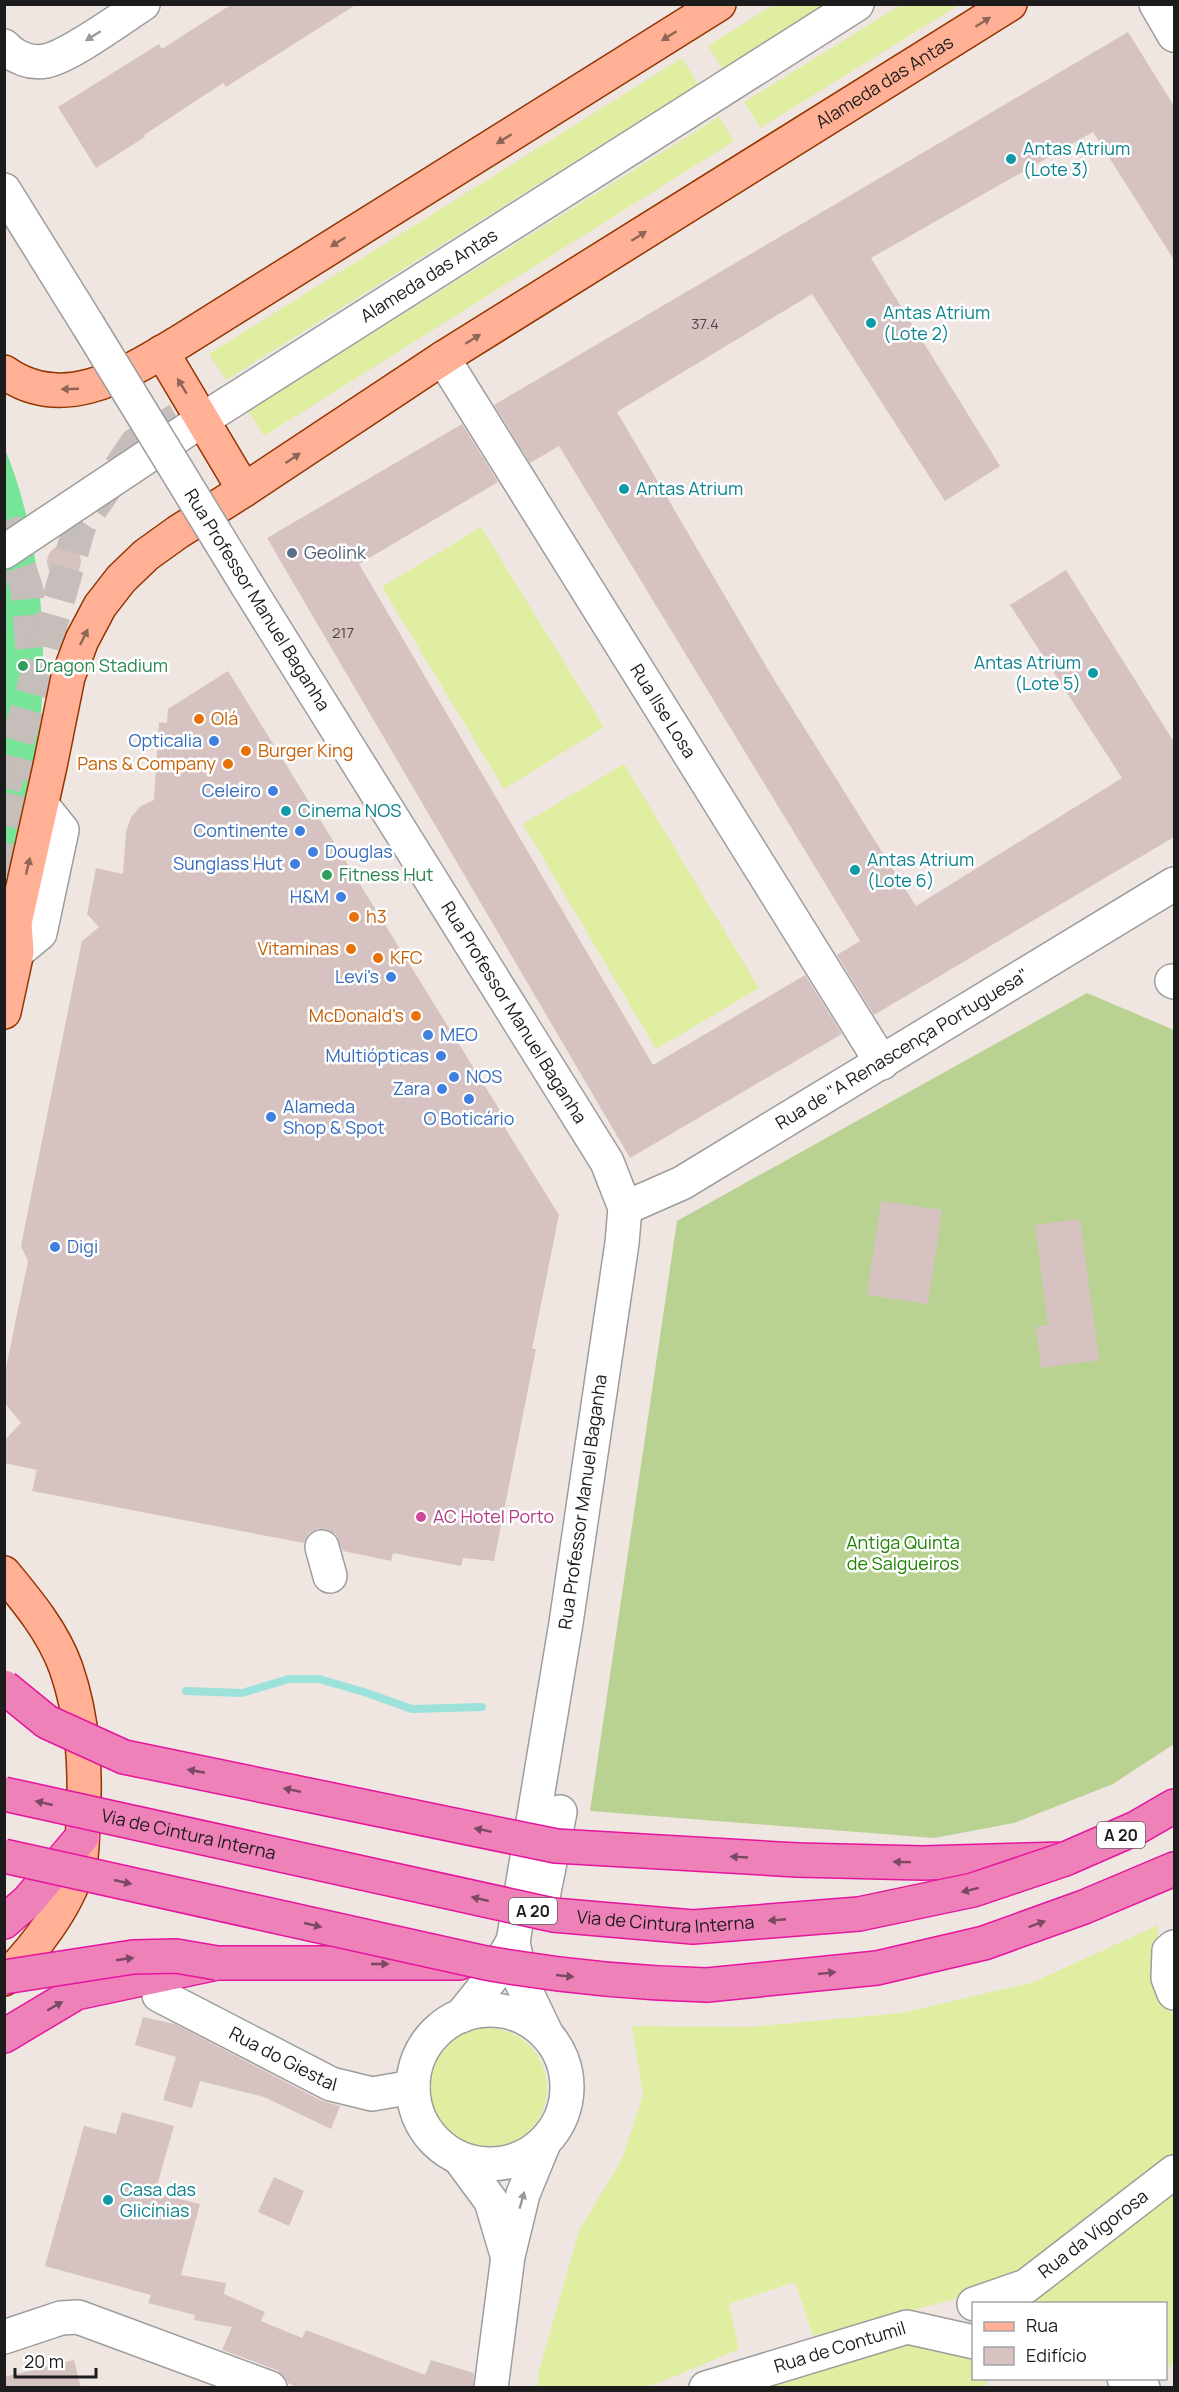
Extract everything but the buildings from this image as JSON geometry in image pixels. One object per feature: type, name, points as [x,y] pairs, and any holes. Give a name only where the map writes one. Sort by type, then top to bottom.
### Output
[{"type":"highway","points":[[4,1688],[47,1722],[124,1757],[556,1846],[809,1861],[923,1863],[1065,1859]]},
{"type":"highway","name":"Via de Cintura Interna","points":[[4,1794],[553,1916],[693,1927],[859,1914],[973,1890],[1065,1859],[1136,1828],[1174,1806]]},
{"type":"highway","points":[[4,1922],[28,1901],[82,1837]]},
{"type":"highway","points":[[4,1856],[486,1963],[552,1974],[633,1983],[706,1984],[877,1968],[984,1943],[1084,1907],[1174,1869]]},
{"type":"highway","points":[[4,1978],[133,1957],[176,1956],[217,1963],[486,1963]]},
{"type":"highway","points":[[4,2036],[76,1994],[217,1963]]},
{"type":"main road","points":[[4,372],[18,382],[48,389],[81,388],[106,382],[171,347],[719,4]]},
{"type":"main road","name":"Alameda das Antas","points":[[42,805],[68,677],[82,640],[100,606],[121,579],[146,555],[443,358],[1010,4]]},
{"type":"main road","points":[[171,347],[254,484]]},
{"type":"main road","points":[[4,1012],[12,938]]},
{"type":"main road","points":[[4,1573],[40,1617],[65,1666],[81,1720],[86,1777],[80,1865],[57,1914],[26,1958],[4,1978]]},
{"type":"street","points":[[4,46],[29,62],[47,61],[67,52],[143,4]]},
{"type":"street","name":"Alameda das Antas","points":[[4,552],[212,414],[857,4]]},
{"type":"street","points":[[1156,4],[1174,35]]},
{"type":"street","name":"Rua Professor Manuel Baganha","points":[[4,190],[607,1162],[625,1208],[620,1259],[566,1623],[514,1937],[494,1975],[462,2016]]},
{"type":"street","name":"Rua Ilse Losa","points":[[443,358],[882,1063]]},
{"type":"street","points":[[12,938],[40,933],[62,831],[42,805]]},
{"type":"street","name":"Rua de \"A Renascença Portuguesa\"","points":[[625,1208],[682,1183],[1174,884]]},
{"type":"street","points":[[514,1937],[543,1897],[560,1812]]},
{"type":"street","name":"Rua Professor Manuel Baganha","points":[[514,1937],[521,1981],[546,2033]]},
{"type":"street","points":[[1174,1947],[1169,1951],[1168,1978],[1174,1993]]},
{"type":"street","name":"Rua do Giestal","points":[[159,1995],[331,2084],[372,2094],[413,2087]]},
{"type":"street","points":[[491,2388],[508,2256],[523,2194],[544,2143],[559,2123],[567,2100],[567,2076],[560,2053],[546,2033],[528,2020],[506,2012],[483,2010],[462,2016],[442,2027],[427,2044],[417,2065],[413,2087],[416,2109],[426,2130],[441,2147],[460,2159],[482,2164],[505,2163],[526,2156],[544,2143]]},
{"type":"street","points":[[460,2159],[491,2201],[508,2256]]},
{"type":"street","name":"Rua da Vigorosa","points":[[980,2302],[1026,2286],[1174,2172]]},
{"type":"street","name":"Rua da Vigorosa","points":[[907,2327],[972,2305]]},
{"type":"street","points":[[4,2337],[61,2318],[78,2317],[270,2388]]},
{"type":"street","name":"Rua de Contumil","points":[[706,2388],[907,2327],[972,2342]]},
{"type":"street","points":[[1128,2380],[1143,2388]]},
{"type":"green space","points":[[773,5],[826,5],[723,70],[708,46]]},
{"type":"green space","points":[[901,5],[959,5],[760,128],[744,102]]},
{"type":"green space","points":[[682,58],[698,84],[226,380],[209,354]]},
{"type":"green space","points":[[719,117],[734,141],[264,436],[248,411]]},
{"type":"green space","name":"Dragon Stadium","points":[[5,449],[18,485],[35,561],[43,641],[43,681],[36,757],[23,817],[5,876]]},
{"type":"green space","points":[[481,527],[604,727],[504,789],[382,587]]},
{"type":"green space","points":[[624,764],[759,988],[656,1049],[523,824]]},
{"type":"green space","name":"Antiga Quinta de Salgueiros","points":[[1087,993],[1174,1030],[1174,1744],[1113,1784],[1014,1823],[934,1838],[590,1811],[677,1221]]},
{"type":"green space","points":[[1158,1925],[1156,1969],[1174,2019],[1174,2158],[1028,2273],[963,2297],[813,2336],[795,2282],[729,2304],[739,2349],[661,2382],[639,2388],[537,2388],[540,2367],[579,2231],[622,2159],[643,2095],[632,2026],[748,2027],[902,2013],[1034,1982]]},
{"type":"green space","points":[[487,2028],[510,2032],[530,2045],[543,2065],[547,2088],[543,2111],[530,2131],[510,2144],[487,2148],[464,2144],[444,2131],[431,2111],[427,2088],[431,2065],[444,2045],[464,2032]]},
{"type":"green space","points":[[1174,2188],[1174,2359],[1167,2373],[1167,2302],[1010,2302]]},
{"type":"green space","points":[[897,2340],[972,2359],[972,2380],[988,2380],[984,2388],[740,2388]]},
{"type":"waterway","points":[[186,1691],[242,1693],[289,1679],[319,1679],[412,1709],[482,1707]]},
{"type":"tunnel","points":[[4,788],[80,525],[136,444],[178,419]]},
{"type":"tunnel","points":[[4,521],[27,590],[33,660]]},
{"type":"tunnel","points":[[4,876],[32,761]]},
{"type":"place","name":"Antas Atrium (Lote 3)","points":[[1011,159]]},
{"type":"place","name":"Antas Atrium (Lote 2)","points":[[871,323]]},
{"type":"place","name":"Antas Atrium","points":[[624,489]]},
{"type":"place","name":"Geolink","points":[[292,553]]},
{"type":"place","name":"Dragon Stadium","points":[[23,666]]},
{"type":"place","name":"Antas Atrium (Lote 5)","points":[[1093,673]]},
{"type":"place","name":"Olá","points":[[199,719]]},
{"type":"place","name":"Opticalia","points":[[214,741]]},
{"type":"place","name":"Burger King","points":[[246,751]]},
{"type":"place","name":"Pans & Company","points":[[228,764]]},
{"type":"place","name":"Celeiro","points":[[273,791]]},
{"type":"place","name":"Cinema NOS","points":[[286,811]]},
{"type":"place","name":"Continente","points":[[300,831]]},
{"type":"place","name":"Douglas","points":[[313,852]]},
{"type":"place","name":"Sunglass Hut","points":[[295,864]]},
{"type":"place","name":"Antas Atrium (Lote 6)","points":[[855,870]]},
{"type":"place","name":"Fitness Hut","points":[[327,875]]},
{"type":"place","name":"H&M","points":[[341,897]]},
{"type":"place","name":"h3","points":[[354,917]]},
{"type":"place","name":"Vitaminas","points":[[351,949]]},
{"type":"place","name":"KFC","points":[[378,958]]},
{"type":"place","name":"Levi's","points":[[391,977]]},
{"type":"place","name":"McDonald's","points":[[416,1016]]},
{"type":"place","name":"MEO","points":[[428,1035]]},
{"type":"place","name":"Multiópticas","points":[[441,1056]]},
{"type":"place","name":"NOS","points":[[454,1077]]},
{"type":"place","name":"Zara","points":[[442,1089]]},
{"type":"place","name":"O Boticário","points":[[469,1099]]},
{"type":"place","name":"Alameda Shop & Spot","points":[[271,1117]]},
{"type":"place","name":"Digi","points":[[55,1247]]},
{"type":"place","name":"AC Hotel Porto","points":[[421,1517]]},
{"type":"place","name":"Casa das Glicínias","points":[[108,2200]]}]
